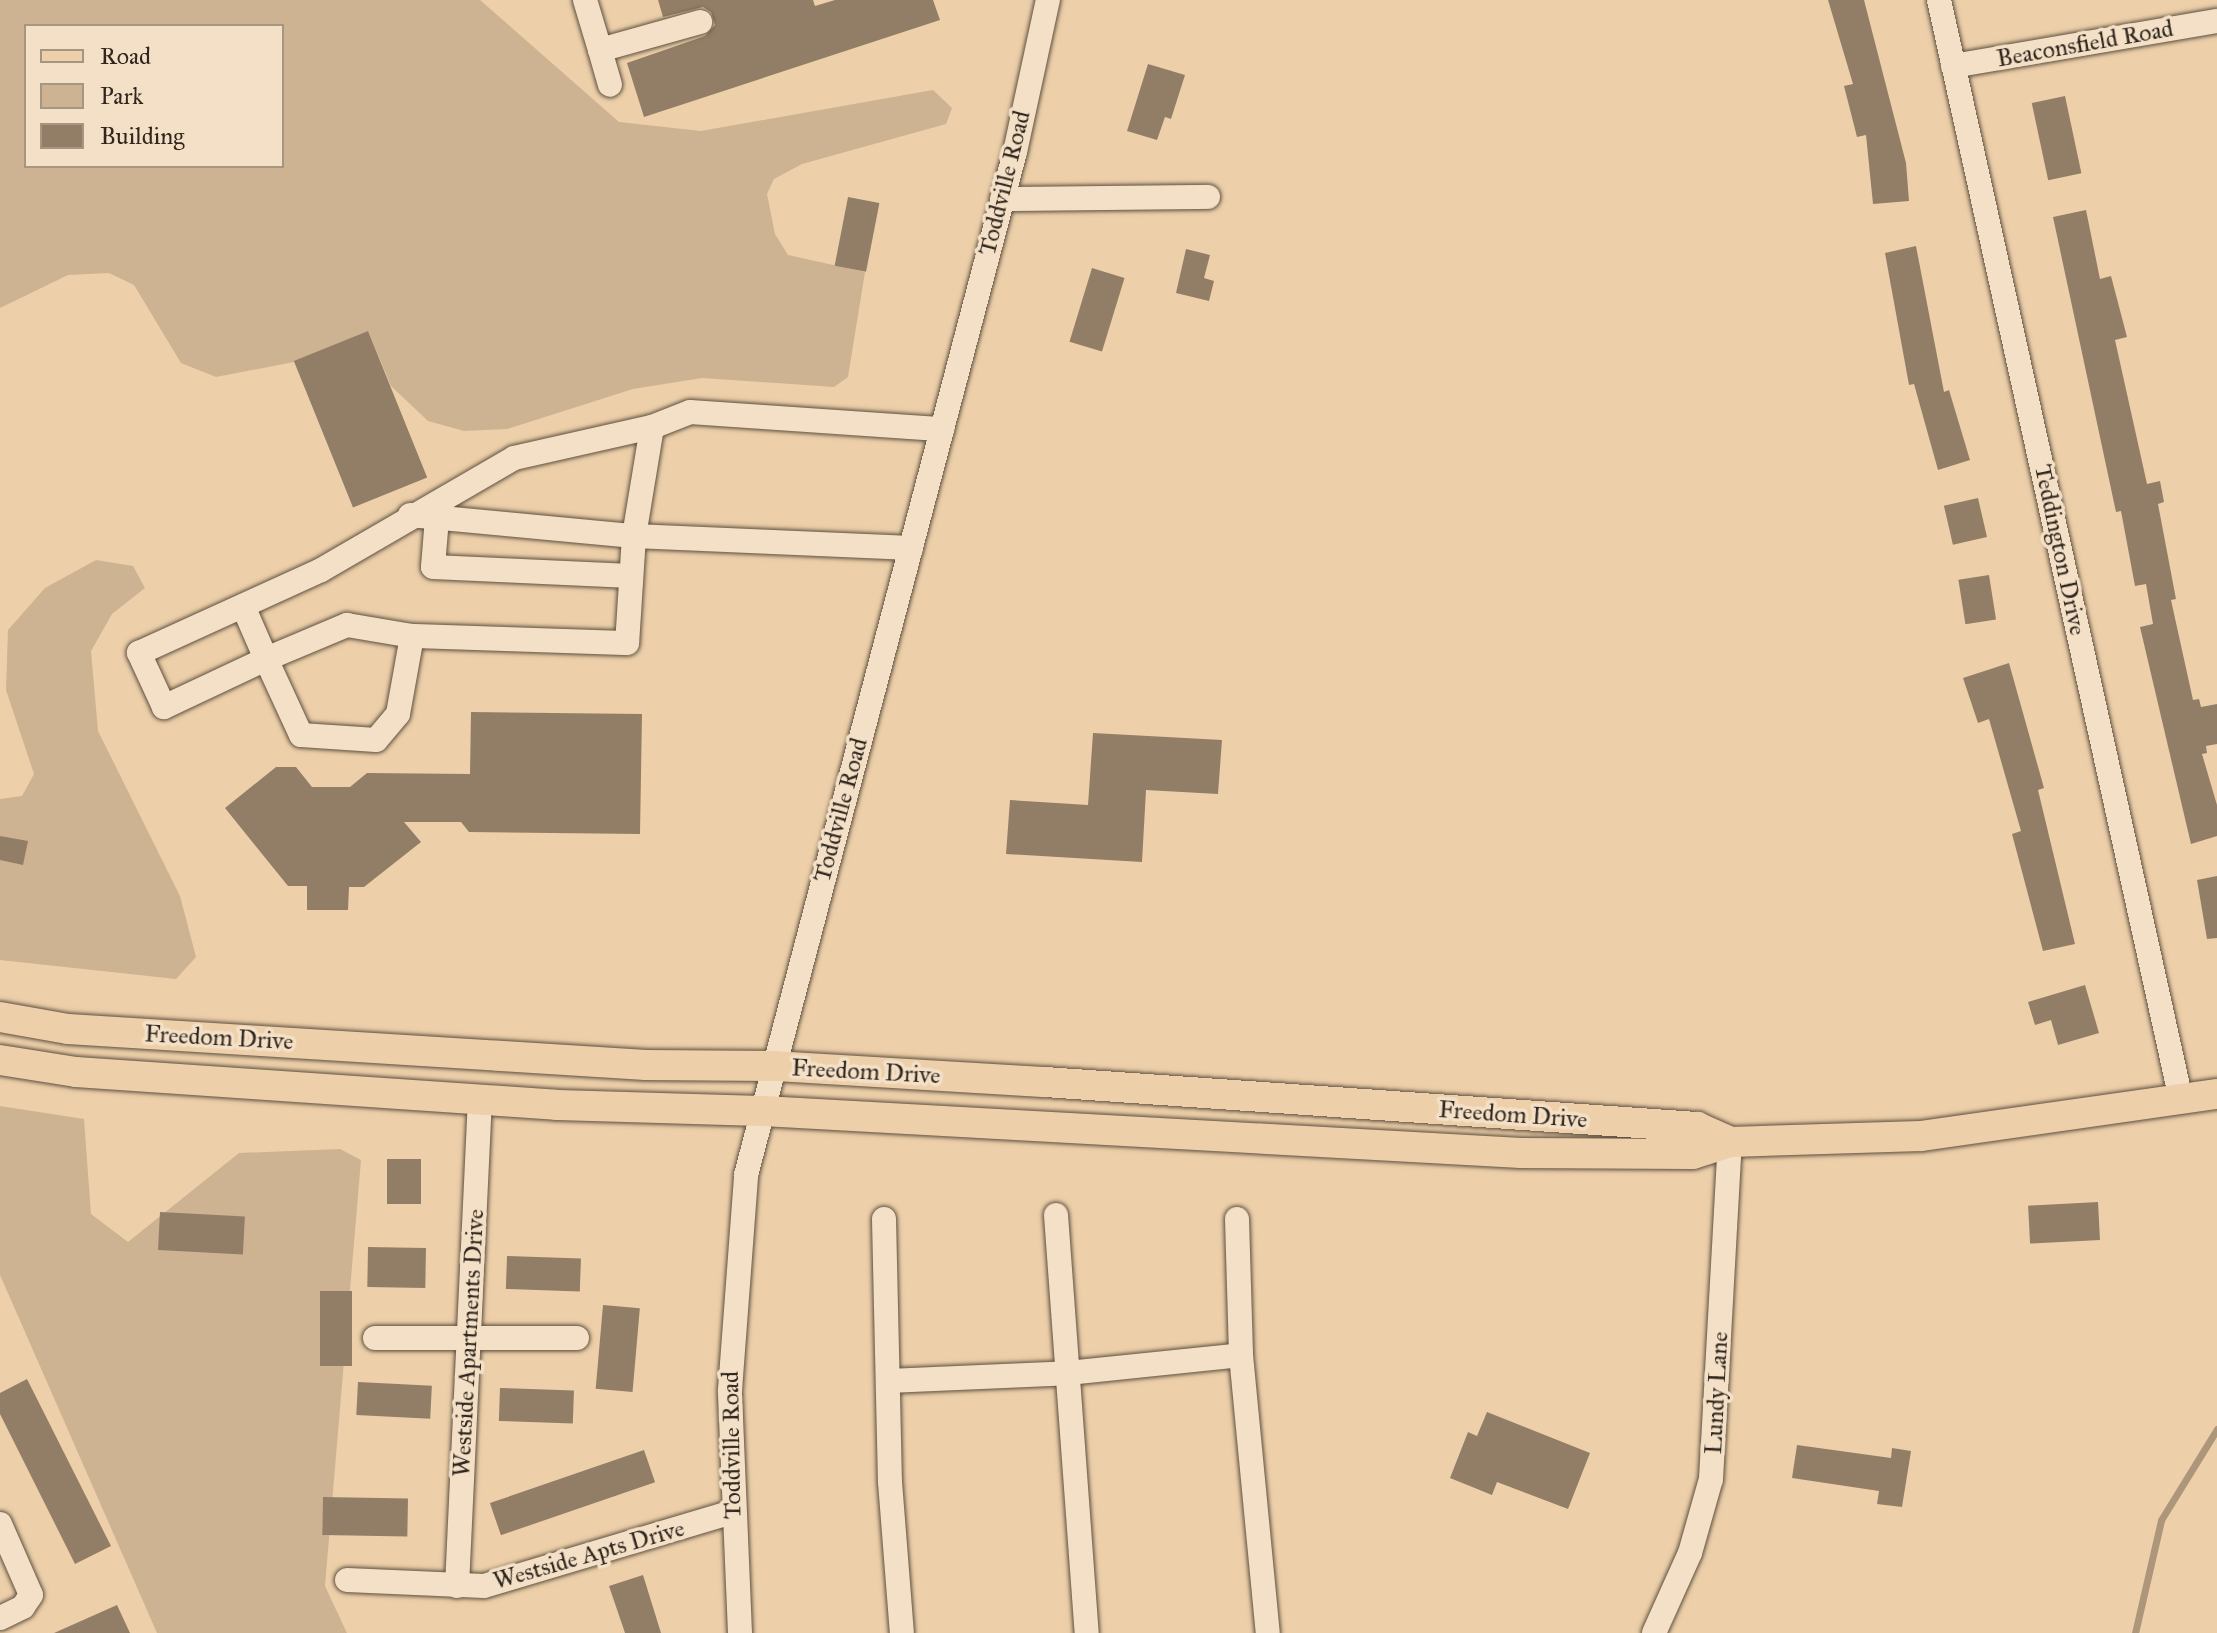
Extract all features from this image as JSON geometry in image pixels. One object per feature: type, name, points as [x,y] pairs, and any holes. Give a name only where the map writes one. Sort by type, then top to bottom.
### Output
[{"type":"main road","name":"Freedom Drive","points":[[0,1017],[68,1029],[646,1065],[775,1066],[1697,1127],[1730,1142]]},
{"type":"main road","name":"Freedom Drive","points":[[0,1060],[76,1072],[480,1100],[763,1111],[1521,1153],[1693,1154],[1730,1142],[1921,1136],[2217,1094]]},
{"type":"street","points":[[585,0],[610,85]]},
{"type":"street","name":"Toddville Road","points":[[740,1633],[733,1512],[733,1311],[746,1175],[1002,199],[1048,0]]},
{"type":"street","name":"Teddington Drive","points":[[1939,0],[2181,1100]]},
{"type":"street","name":"Beaconsfield Road","points":[[1953,66],[2217,21]]},
{"type":"street","points":[[600,50],[700,22]]},
{"type":"street","points":[[1002,199],[1208,197]]},
{"type":"street","points":[[652,427],[634,536],[627,643],[412,636],[347,625],[164,707],[139,653],[321,570],[410,515],[514,458],[652,427],[690,412],[942,429]]},
{"type":"street","points":[[410,515],[634,536],[911,548]]},
{"type":"street","points":[[437,518],[433,567],[631,576]]},
{"type":"street","points":[[243,606],[301,735],[376,740],[398,714],[412,636]]},
{"type":"street","name":"Westside Apartments Drive","points":[[457,1586],[480,1100]]},
{"type":"street","name":"Lundy Lane","points":[[1654,1633],[1690,1553],[1711,1479],[1730,1142]]},
{"type":"street","points":[[1056,1215],[1087,1633]]},
{"type":"street","points":[[884,1219],[888,1381],[902,1633]]},
{"type":"street","points":[[1237,1219],[1241,1355],[1268,1633]]},
{"type":"street","points":[[375,1338],[577,1338]]},
{"type":"street","points":[[888,1381],[1068,1373],[1241,1355]]},
{"type":"street","name":"Westside Apts Drive","points":[[347,1580],[457,1586],[513,1579],[733,1512]]},
{"type":"street","points":[[0,1524],[31,1595],[23,1607],[0,1618]]},
{"type":"green space","points":[[0,0],[480,0],[619,122],[701,131],[933,90],[952,108],[946,124],[802,164],[774,179],[767,194],[775,234],[788,255],[865,272],[848,377],[834,387],[702,378],[633,389],[507,429],[464,431],[428,421],[391,386],[368,331],[294,362],[216,377],[181,363],[134,285],[109,273],[68,275],[0,308]]},
{"type":"green space","points":[[96,560],[133,566],[145,588],[112,614],[91,651],[98,731],[180,896],[196,957],[176,979],[0,960],[0,799],[22,796],[34,774],[6,690],[8,630],[45,588]]},
{"type":"green space","points":[[0,1106],[84,1119],[91,1214],[128,1242],[239,1153],[340,1149],[361,1160],[325,1586],[347,1633],[157,1633],[0,1275]]},
{"type":"building","points":[[658,0],[813,0],[815,6],[835,0],[933,0],[940,20],[644,117],[627,63],[705,36],[715,25],[711,12],[703,7],[663,17]]},
{"type":"building","points":[[1828,0],[1864,0],[1906,163],[1909,201],[1873,204],[1866,135],[1857,137],[1844,86],[1853,84]]},
{"type":"building","points":[[1148,64],[1185,75],[1171,119],[1165,117],[1157,140],[1127,131]]},
{"type":"building","points":[[2065,96],[2081,173],[2048,180],[2032,103]]},
{"type":"building","points":[[848,197],[879,203],[866,272],[835,266]]},
{"type":"building","points":[[2086,210],[2100,279],[2111,276],[2127,337],[2115,340],[2147,484],[2160,481],[2164,502],[2158,504],[2176,599],[2171,600],[2193,700],[2199,699],[2201,707],[2217,704],[2217,744],[2206,746],[2207,753],[2202,754],[2217,805],[2217,836],[2191,844],[2140,627],[2153,624],[2146,584],[2135,586],[2121,511],[2116,512],[2053,217]]},
{"type":"building","points":[[1916,246],[1944,392],[1949,390],[1970,460],[1938,470],[1914,384],[1909,385],[1885,253]]},
{"type":"building","points":[[1186,249],[1210,255],[1204,278],[1214,281],[1209,301],[1176,293]]},
{"type":"building","points":[[1092,268],[1125,278],[1102,352],[1069,342]]},
{"type":"building","points":[[368,331],[427,477],[353,507],[294,361]]},
{"type":"building","points":[[1978,498],[1987,537],[1953,545],[1944,506]]},
{"type":"building","points":[[1989,575],[1996,619],[1965,624],[1958,580]]},
{"type":"building","points":[[2009,663],[2044,788],[2038,790],[2075,944],[2043,951],[2012,834],[2021,831],[1989,719],[1978,723],[1963,678]]},
{"type":"building","points":[[471,712],[642,714],[640,834],[469,832],[461,822],[404,822],[421,842],[364,887],[349,887],[348,910],[307,910],[307,886],[288,886],[225,808],[276,767],[296,767],[312,787],[350,787],[367,773],[470,774]]},
{"type":"building","points":[[1093,733],[1222,740],[1218,794],[1146,790],[1142,862],[1006,854],[1010,800],[1088,805]]},
{"type":"building","points":[[0,836],[28,841],[23,865],[0,860]]},
{"type":"building","points":[[2217,876],[2217,938],[2207,939],[2197,880]]},
{"type":"building","points":[[2085,985],[2099,1033],[2058,1045],[2051,1020],[2035,1025],[2028,1002]]},
{"type":"building","points":[[387,1159],[421,1159],[421,1204],[387,1204]]},
{"type":"building","points":[[2098,1202],[2100,1240],[2030,1244],[2028,1206]]},
{"type":"building","points":[[160,1212],[245,1216],[243,1254],[158,1250]]},
{"type":"building","points":[[368,1247],[426,1248],[425,1288],[367,1287]]},
{"type":"building","points":[[507,1256],[581,1259],[580,1292],[506,1289]]},
{"type":"building","points":[[320,1291],[352,1291],[352,1366],[320,1366]]},
{"type":"building","points":[[603,1305],[640,1308],[633,1392],[596,1389]]},
{"type":"building","points":[[27,1379],[111,1546],[75,1564],[0,1414],[0,1393]]},
{"type":"building","points":[[358,1382],[432,1386],[430,1419],[356,1415]]},
{"type":"building","points":[[500,1388],[574,1391],[573,1424],[499,1421]]},
{"type":"building","points":[[1487,1412],[1590,1453],[1568,1509],[1497,1482],[1492,1495],[1450,1478],[1468,1432],[1477,1436]]},
{"type":"building","points":[[1797,1445],[1891,1458],[1892,1448],[1911,1451],[1902,1507],[1877,1504],[1879,1491],[1792,1478]]},
{"type":"building","points":[[644,1450],[655,1482],[501,1535],[490,1503]]},
{"type":"building","points":[[323,1497],[408,1498],[407,1536],[322,1535]]},
{"type":"building","points":[[643,1575],[661,1633],[625,1633],[609,1586]]},
{"type":"building","points":[[117,1605],[130,1633],[54,1633]]},
{"type":"waterway","points":[[2135,1633],[2161,1520],[2217,1429]]}]
